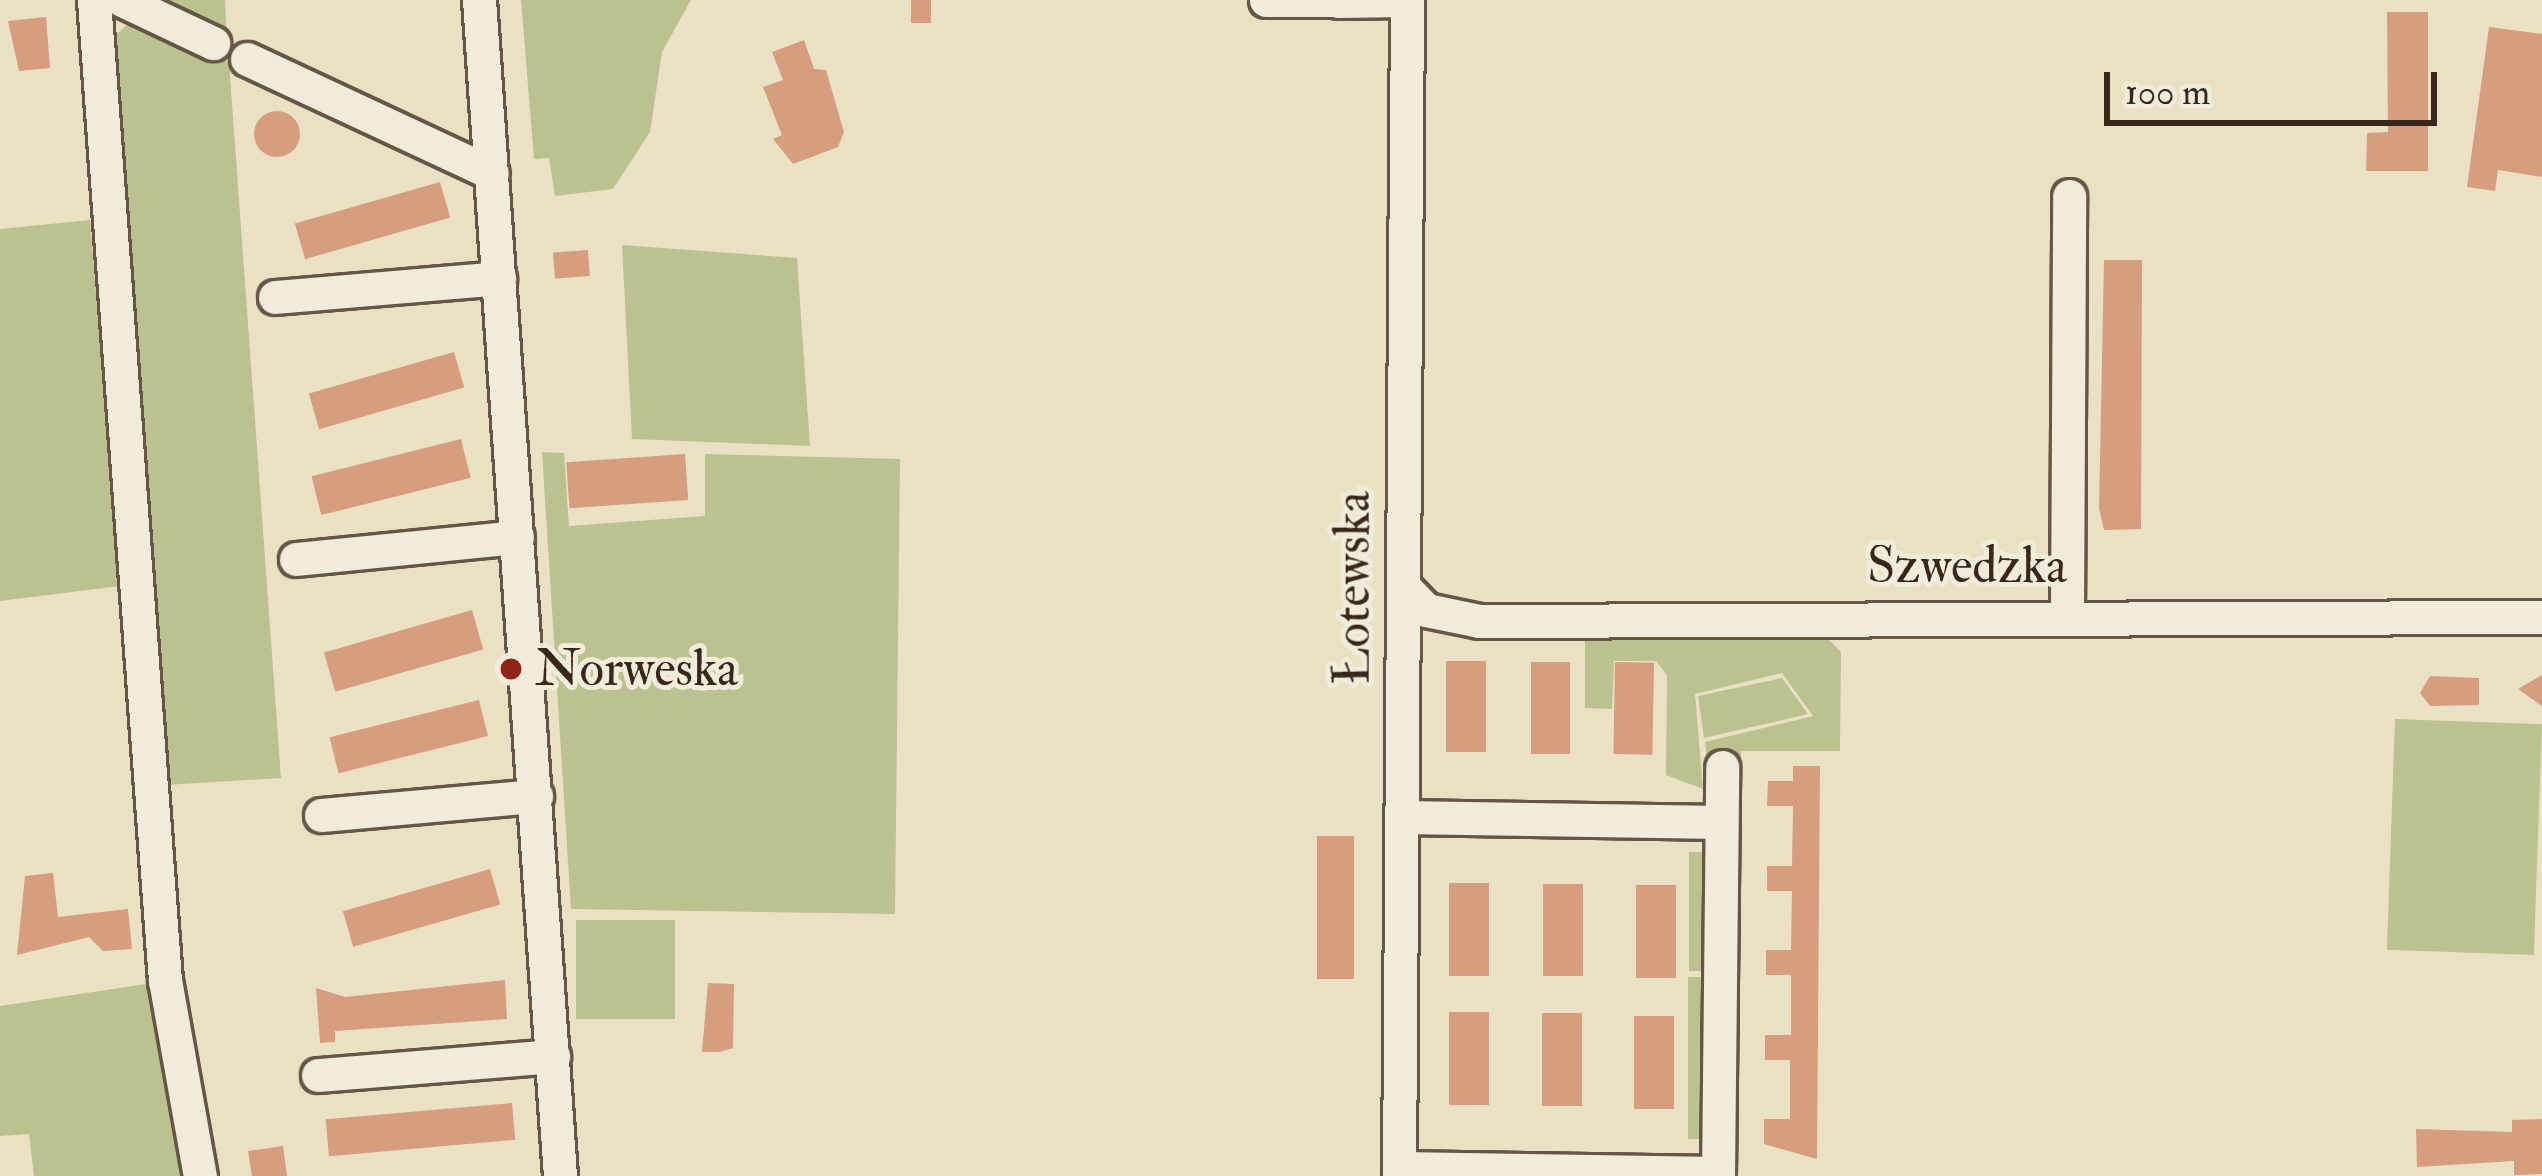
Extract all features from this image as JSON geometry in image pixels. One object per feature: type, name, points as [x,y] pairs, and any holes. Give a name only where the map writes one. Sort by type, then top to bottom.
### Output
[{"type":"street","points":[[94,0],[165,980],[200,1176]]},
{"type":"street","points":[[122,0],[213,44]]},
{"type":"street","points":[[479,0],[560,1176]]},
{"type":"street","points":[[1266,0],[1407,0]]},
{"type":"street","name":"Łotewska","points":[[1399,1172],[1407,0]]},
{"type":"street","points":[[248,59],[492,173]]},
{"type":"street","points":[[2066,617],[2068,196]]},
{"type":"street","points":[[275,297],[499,278]]},
{"type":"street","points":[[296,560],[517,537]]},
{"type":"street","name":"Szwedzka","points":[[1404,587],[1426,610],[1479,621],[2542,617]]},
{"type":"street","points":[[1399,1172],[1718,1174],[1722,767]]},
{"type":"street","points":[[321,815],[536,796]]},
{"type":"street","points":[[1402,817],[1721,821]]},
{"type":"street","points":[[318,1075],[553,1056]]},
{"type":"green space","points":[[154,0],[225,0],[227,38]]},
{"type":"green space","points":[[521,0],[691,0],[662,52],[650,132],[613,189],[555,196],[549,158],[534,159]]},
{"type":"green space","points":[[130,22],[229,62],[281,778],[166,785],[108,42]]},
{"type":"green space","points":[[90,220],[120,586],[0,601],[0,229]]},
{"type":"green space","points":[[622,245],[797,258],[810,446],[632,439]]},
{"type":"green space","points":[[542,452],[564,453],[569,526],[705,516],[705,454],[900,459],[895,914],[571,909]]},
{"type":"green space","points":[[1824,635],[1841,652],[1840,751],[1741,751],[1740,782],[1707,760],[1705,742],[1813,716],[1782,673],[1695,694],[1703,789],[1666,775],[1667,675],[1656,661],[1614,661],[1612,709],[1585,708],[1585,637]]},
{"type":"green space","points":[[1782,678],[1808,714],[1704,738],[1698,696]]},
{"type":"green space","points":[[2395,719],[2542,724],[2534,955],[2387,950]]},
{"type":"green space","points":[[1689,852],[1702,852],[1702,971],[1689,971]]},
{"type":"green space","points":[[576,920],[675,920],[675,1019],[576,1019]]},
{"type":"green space","points":[[1688,977],[1702,977],[1702,1139],[1688,1139]]},
{"type":"green space","points":[[159,982],[193,1176],[34,1176],[29,1134],[0,1136],[0,1006]]},
{"type":"building","points":[[911,0],[931,0],[931,23],[911,23]]},
{"type":"building","points":[[2387,12],[2428,12],[2428,171],[2366,171],[2367,133],[2388,132]]},
{"type":"building","points":[[46,17],[50,68],[19,71],[8,21]]},
{"type":"building","points":[[2489,27],[2542,34],[2542,177],[2498,170],[2495,191],[2467,187]]},
{"type":"building","points":[[804,40],[814,69],[826,70],[844,132],[838,147],[793,164],[773,139],[782,135],[763,87],[783,80],[772,52]]},
{"type":"building","points":[[277,111],[293,118],[300,134],[293,150],[277,157],[261,150],[254,134],[261,118]]},
{"type":"building","points":[[440,182],[450,218],[305,259],[295,224]]},
{"type":"building","points":[[588,250],[590,276],[555,278],[553,252]]},
{"type":"building","points":[[2104,260],[2142,260],[2141,529],[2104,530],[2099,508]]},
{"type":"building","points":[[454,352],[464,388],[319,429],[309,394]]},
{"type":"building","points":[[461,439],[471,478],[321,515],[312,476]]},
{"type":"building","points":[[685,454],[688,500],[569,508],[566,462]]},
{"type":"building","points":[[472,610],[483,649],[335,692],[324,652]]},
{"type":"building","points":[[1446,661],[1486,661],[1486,752],[1446,752]]},
{"type":"building","points":[[1531,662],[1570,662],[1570,754],[1531,754]]},
{"type":"building","points":[[1615,662],[1654,663],[1652,755],[1613,754]]},
{"type":"building","points":[[2542,675],[2542,706],[2518,689]]},
{"type":"building","points":[[2430,676],[2479,678],[2479,705],[2430,706],[2420,693]]},
{"type":"building","points":[[479,700],[488,736],[339,773],[330,737]]},
{"type":"building","points":[[1793,766],[1820,766],[1817,1159],[1764,1144],[1764,1119],[1790,1119],[1790,1060],[1765,1060],[1765,1035],[1791,1035],[1791,975],[1766,975],[1766,950],[1791,950],[1792,891],[1767,891],[1767,866],[1792,866],[1793,806],[1767,806],[1768,781],[1793,781]]},
{"type":"building","points":[[1317,836],[1354,836],[1354,979],[1317,979]]},
{"type":"building","points":[[490,869],[500,905],[353,947],[343,911]]},
{"type":"building","points":[[53,873],[58,917],[128,909],[132,949],[103,951],[89,937],[17,955],[25,876]]},
{"type":"building","points":[[1449,883],[1489,883],[1489,976],[1449,976]]},
{"type":"building","points":[[1543,884],[1583,884],[1583,976],[1543,976]]},
{"type":"building","points":[[1636,885],[1676,885],[1676,978],[1636,978]]},
{"type":"building","points":[[505,980],[507,1019],[335,1031],[335,1042],[320,1043],[316,988],[345,997]]},
{"type":"building","points":[[708,983],[734,984],[733,1048],[720,1052],[702,1052]]},
{"type":"building","points":[[1449,1012],[1489,1012],[1489,1105],[1449,1105]]},
{"type":"building","points":[[1542,1013],[1582,1013],[1582,1106],[1542,1106]]},
{"type":"building","points":[[1634,1016],[1674,1016],[1674,1109],[1634,1109]]},
{"type":"building","points":[[512,1103],[515,1140],[329,1156],[326,1119]]},
{"type":"building","points":[[2542,1119],[2542,1174],[2514,1175],[2514,1161],[2417,1167],[2416,1129],[2512,1132],[2512,1120]]},
{"type":"building","points":[[283,1146],[287,1176],[252,1176],[248,1151]]},
{"type":"place","name":"Norweska","points":[[511,669]]}]
